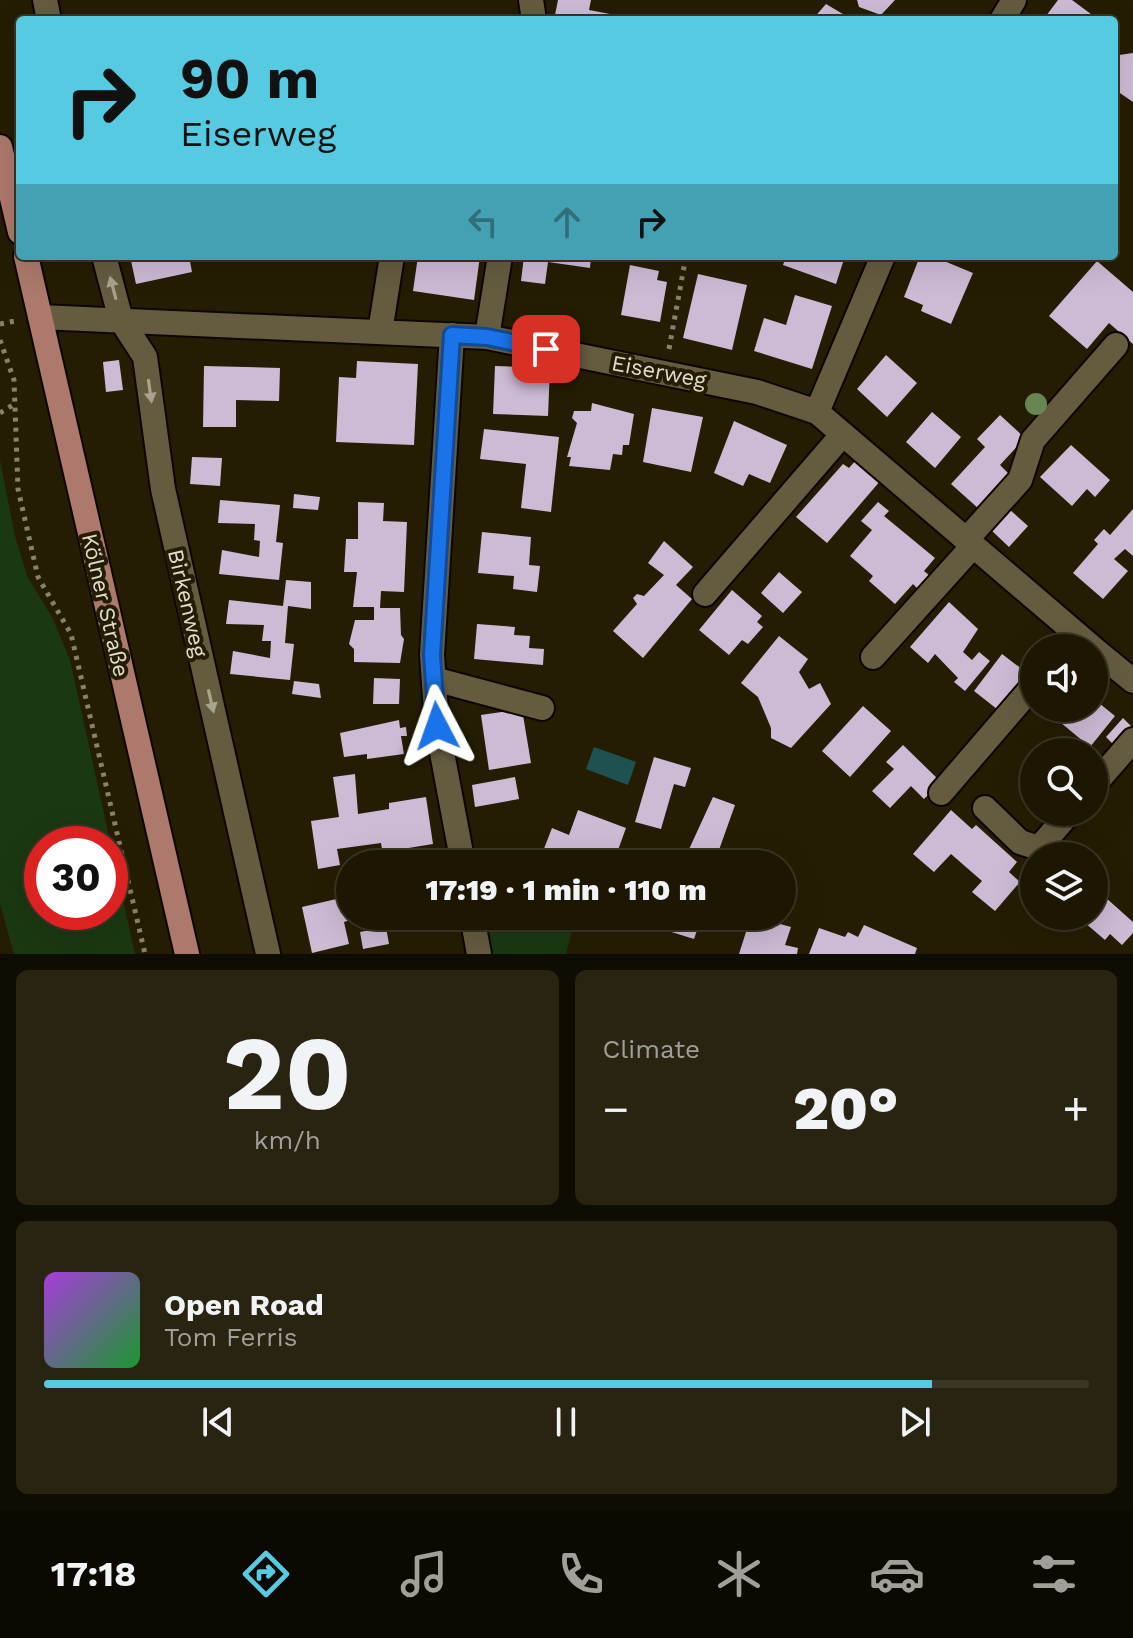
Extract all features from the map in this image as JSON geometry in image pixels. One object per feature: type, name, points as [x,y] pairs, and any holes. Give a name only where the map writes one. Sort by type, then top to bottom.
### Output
[{"type":"main road","points":[[0,147],[16,215]]},
{"type":"main road","name":"Kölner Straße","points":[[27,260],[187,954]]},
{"type":"street","name":"Birkenweg","points":[[105,260],[121,320],[145,357],[163,489],[268,954]]},
{"type":"street","points":[[380,332],[391,260]]},
{"type":"street","points":[[487,337],[499,260]]},
{"type":"street","points":[[817,412],[881,260]]},
{"type":"street","name":"Eiserweg","points":[[40,317],[487,337],[757,392],[817,412],[1070,634]]},
{"type":"street","points":[[452,335],[432,655],[437,726],[460,850]]},
{"type":"street","points":[[873,657],[1020,480],[1033,440],[1116,345]]},
{"type":"street","points":[[705,594],[843,434]]},
{"type":"street","name":"Eiserweg","points":[[1108,663],[1133,681]]},
{"type":"street","points":[[434,679],[542,708]]},
{"type":"street","points":[[941,793],[1020,701]]},
{"type":"street","points":[[1108,769],[1133,740]]},
{"type":"street","points":[[985,808],[1020,842],[1039,848],[1058,826]]},
{"type":"street","points":[[475,930],[479,954]]},
{"type":"path","points":[[664,372],[685,260]]},
{"type":"path","points":[[0,340],[14,380],[18,489],[38,577],[71,634],[145,954]]},
{"type":"path","points":[[0,413],[16,403]]},
{"type":"green space","points":[[0,460],[15,536],[27,576],[53,619],[70,660],[107,826],[24,826],[24,930],[128,930],[128,922],[135,954],[14,954],[0,904]]},
{"type":"green space","points":[[487,930],[572,931],[566,954],[492,954]]},
{"type":"water","points":[[594,747],[636,762],[628,785],[586,769]]},
{"type":"building","points":[[558,0],[591,0],[589,10],[610,14],[610,16],[555,16]]},
{"type":"building","points":[[857,0],[895,0],[881,15],[859,7]]},
{"type":"building","points":[[1058,0],[1072,0],[1094,16],[1046,16]]},
{"type":"building","points":[[826,4],[846,16],[816,16]]},
{"type":"building","points":[[1133,53],[1133,102],[1118,92],[1119,55]]},
{"type":"building","points":[[131,260],[190,260],[192,272],[136,284]]},
{"type":"building","points":[[417,260],[479,260],[474,300],[413,291]]},
{"type":"building","points":[[524,260],[591,260],[590,268],[548,262],[545,284],[521,281]]},
{"type":"building","points":[[785,260],[844,260],[836,284],[783,265]]},
{"type":"building","points":[[918,260],[942,260],[973,273],[951,324],[921,311],[923,305],[904,297]]},
{"type":"building","points":[[1097,261],[1133,292],[1133,344],[1109,323],[1087,349],[1049,316]]},
{"type":"building","points":[[630,265],[659,271],[657,280],[667,282],[660,322],[621,315]]},
{"type":"building","points":[[698,274],[747,285],[732,350],[683,338]]},
{"type":"building","points":[[795,295],[832,306],[812,369],[754,351],[764,318],[786,325]]},
{"type":"building","points":[[886,355],[917,383],[887,417],[857,389]]},
{"type":"building","points":[[119,360],[123,390],[106,392],[103,362]]},
{"type":"building","points":[[357,361],[418,364],[414,445],[336,442],[339,377],[356,378]]},
{"type":"building","points":[[204,366],[280,368],[279,401],[236,400],[236,427],[203,427]]},
{"type":"building","points":[[495,366],[550,368],[548,416],[493,414]]},
{"type":"building","points":[[592,403],[634,414],[629,445],[623,445],[622,455],[613,454],[610,470],[569,466],[571,457],[567,457],[577,423],[572,418],[574,411],[591,411]]},
{"type":"building","points":[[652,408],[703,417],[691,472],[643,462]]},
{"type":"building","points":[[932,412],[961,437],[935,468],[906,442]]},
{"type":"building","points":[[1000,415],[1025,438],[1000,465],[1010,475],[979,509],[951,484],[985,447],[977,439]]},
{"type":"building","points":[[734,421],[787,445],[770,483],[749,474],[743,486],[714,473]]},
{"type":"building","points":[[484,429],[559,437],[551,512],[521,508],[526,464],[480,459]]},
{"type":"building","points":[[1071,445],[1110,480],[1095,497],[1087,489],[1072,506],[1040,477]]},
{"type":"building","points":[[192,457],[222,458],[220,486],[190,484]]},
{"type":"building","points":[[857,459],[881,480],[827,543],[796,517],[843,464],[849,468]]},
{"type":"building","points":[[294,494],[320,497],[318,510],[293,508]]},
{"type":"building","points":[[220,500],[280,505],[276,542],[283,543],[279,580],[219,574],[222,550],[259,557],[260,541],[254,540],[255,524],[218,523]]},
{"type":"building","points":[[358,502],[384,503],[383,521],[407,522],[404,592],[381,591],[380,608],[400,608],[401,635],[404,639],[400,663],[354,662],[354,649],[349,644],[355,620],[374,620],[374,607],[353,607],[357,572],[344,572],[346,539],[358,539]]},
{"type":"building","points":[[878,502],[889,511],[884,516],[935,558],[924,571],[935,580],[923,594],[913,584],[895,604],[869,581],[873,576],[850,556],[872,530],[861,521]]},
{"type":"building","points":[[1008,508],[1028,526],[1009,547],[990,529]]},
{"type":"building","points":[[1133,509],[1133,556],[1125,549],[1114,559],[1128,571],[1103,599],[1073,573],[1098,544],[1094,540],[1104,529],[1110,535]]},
{"type":"building","points":[[482,532],[531,537],[529,565],[540,566],[537,592],[513,589],[514,576],[478,573]]},
{"type":"building","points":[[664,541],[693,567],[676,585],[692,599],[643,658],[613,631],[637,604],[633,598],[637,594],[644,596],[664,575],[648,563]]},
{"type":"building","points":[[779,572],[802,592],[783,613],[761,593]]},
{"type":"building","points":[[286,580],[311,582],[311,609],[288,606],[285,643],[294,644],[290,680],[230,674],[233,651],[270,658],[271,641],[262,641],[264,625],[226,624],[229,600],[283,606]]},
{"type":"building","points":[[732,590],[762,616],[757,622],[763,627],[748,644],[742,640],[729,655],[699,630]]},
{"type":"building","points":[[949,602],[978,629],[963,652],[972,660],[979,652],[990,661],[965,691],[954,682],[958,678],[935,654],[928,663],[910,647]]},
{"type":"building","points":[[477,624],[515,627],[514,635],[530,636],[529,648],[544,649],[543,665],[474,659]]},
{"type":"building","points":[[779,636],[808,659],[799,672],[809,689],[820,683],[831,704],[791,748],[771,738],[771,728],[758,697],[741,683]]},
{"type":"building","points":[[1002,654],[1020,668],[1020,690],[1002,713],[974,691]]},
{"type":"building","points":[[374,678],[400,679],[399,704],[373,704]]},
{"type":"building","points":[[294,681],[319,684],[321,698],[292,694]]},
{"type":"building","points":[[863,706],[891,731],[850,777],[822,751]]},
{"type":"building","points":[[522,709],[531,763],[489,770],[481,715]]},
{"type":"building","points":[[1108,710],[1115,716],[1097,738],[1079,738],[1060,722],[1108,722]]},
{"type":"building","points":[[1123,718],[1133,728],[1116,747],[1106,737]]},
{"type":"building","points":[[399,720],[400,728],[406,727],[407,736],[401,736],[404,754],[367,759],[367,754],[344,757],[340,733]]},
{"type":"building","points":[[903,745],[941,782],[924,799],[911,786],[890,808],[872,791],[894,769],[886,762]]},
{"type":"building","points":[[654,757],[691,768],[685,787],[674,784],[661,829],[635,822]]},
{"type":"building","points":[[355,774],[358,814],[389,809],[389,803],[426,797],[433,844],[396,850],[382,849],[381,843],[337,849],[336,866],[318,869],[311,821],[339,817],[333,777]]},
{"type":"building","points":[[515,777],[519,799],[475,807],[472,785]]},
{"type":"building","points":[[713,797],[735,805],[719,850],[689,850]]},
{"type":"building","points":[[578,810],[626,828],[618,850],[543,850],[552,828],[569,835]]},
{"type":"building","points":[[951,810],[972,829],[976,825],[1017,862],[1009,872],[1020,882],[995,911],[972,892],[982,881],[951,854],[934,872],[913,854]]},
{"type":"building","points":[[336,899],[336,930],[346,930],[349,944],[312,953],[302,907]]},
{"type":"building","points":[[1108,900],[1133,922],[1133,933],[1122,945],[1110,934],[1105,940],[1093,930],[1108,930]]},
{"type":"building","points":[[864,925],[917,948],[915,954],[809,954],[819,928],[845,937],[848,932],[858,937]]},
{"type":"building","points":[[387,930],[389,944],[363,949],[360,932]]},
{"type":"building","points":[[665,930],[697,930],[694,939]]},
{"type":"building","points":[[747,930],[790,930],[785,945],[798,948],[797,954],[739,954]]},
{"type":"route","points":[[437,726],[432,655],[452,335],[487,337],[546,349]]}]
